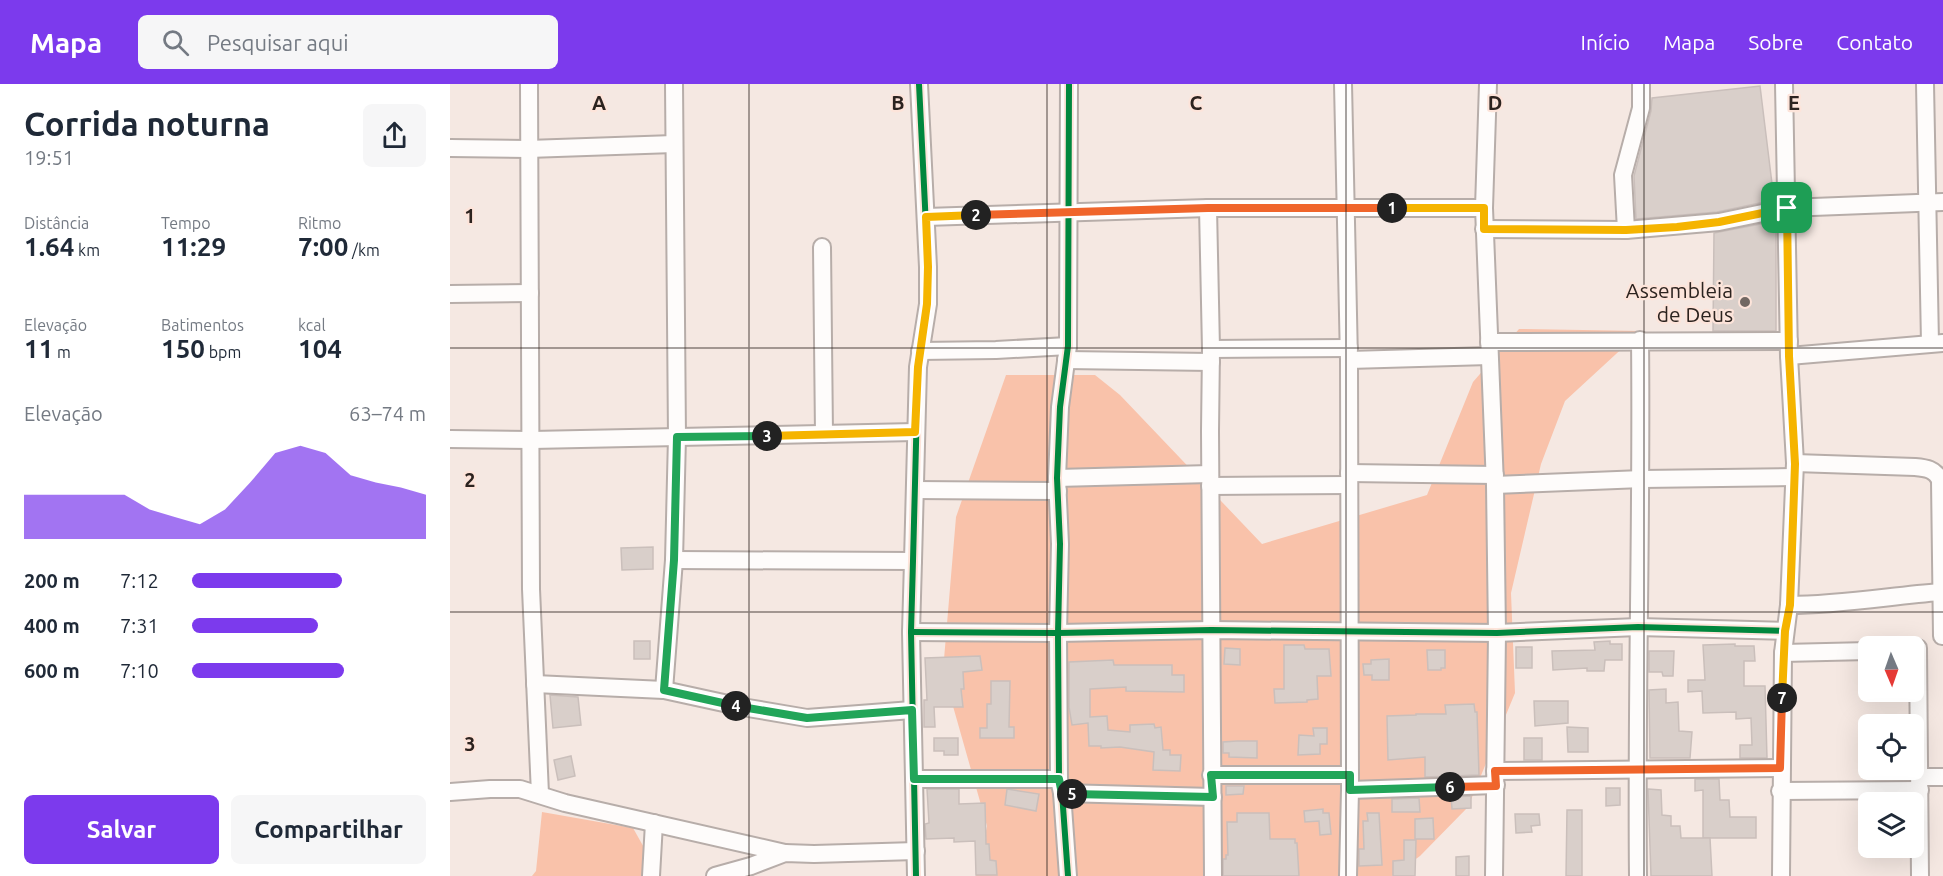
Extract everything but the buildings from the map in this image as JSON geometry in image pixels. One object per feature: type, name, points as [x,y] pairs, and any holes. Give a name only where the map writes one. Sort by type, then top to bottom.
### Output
[{"type":"street","points":[[529,84],[531,589],[540,794]]},
{"type":"street","points":[[664,690],[674,560],[677,437],[674,84]]},
{"type":"street","points":[[916,876],[911,632],[915,432],[920,351],[927,304],[928,267],[919,84]]},
{"type":"street","points":[[1068,876],[1060,786],[1058,485],[1060,407],[1067,353],[1070,212],[1069,84]]},
{"type":"street","points":[[1343,84],[1349,354],[1350,783],[1348,876]]},
{"type":"street","points":[[1488,84],[1484,229],[1495,480],[1497,633],[1494,876]]},
{"type":"street","points":[[1626,230],[1623,176],[1641,108],[1641,84]]},
{"type":"street","points":[[1781,876],[1780,768],[1783,653],[1790,605],[1795,470],[1789,349],[1784,84]]},
{"type":"street","points":[[920,351],[996,350],[1211,355],[1349,354],[1640,340],[1789,349],[1936,343],[1935,202],[1926,84]]},
{"type":"street","points":[[450,148],[528,149],[674,144]]},
{"type":"street","points":[[1484,229],[1626,230],[1719,222],[1787,208],[1935,202]]},
{"type":"street","points":[[926,217],[1208,208],[1484,208]]},
{"type":"street","points":[[1208,208],[1211,355],[1213,876]]},
{"type":"street","points":[[822,247],[824,434]]},
{"type":"street","points":[[450,294],[530,293]]},
{"type":"street","points":[[1638,876],[1638,627],[1642,479],[1640,340]]},
{"type":"street","points":[[450,439],[532,440],[915,432]]},
{"type":"street","points":[[915,490],[1210,480],[1642,479],[1795,470],[1927,468],[1938,475],[1941,492],[1942,636],[1924,644]]},
{"type":"street","points":[[674,560],[913,561]]},
{"type":"street","points":[[1790,605],[1836,604],[1889,596],[1940,592]]},
{"type":"street","points":[[911,632],[1058,633],[1211,630],[1497,633],[1638,627],[1785,631]]},
{"type":"street","points":[[1783,653],[1858,651]]},
{"type":"street","points":[[535,684],[664,690],[794,717],[912,710]]},
{"type":"street","points":[[1918,702],[1920,876]]},
{"type":"street","points":[[1211,775],[1350,783],[1637,770],[1780,768]]},
{"type":"street","points":[[1780,791],[1920,783],[1943,777]]},
{"type":"street","points":[[914,779],[1213,797]]},
{"type":"street","points":[[450,792],[520,789],[565,803],[785,853],[814,855],[916,851]]},
{"type":"street","points":[[651,876],[654,823]]},
{"type":"street","points":[[747,844],[752,871]]},
{"type":"street","points":[[715,876],[752,871],[785,853]]},
{"type":"shaded area","points":[[1519,329],[1641,331],[1565,401],[1541,464],[1511,593],[1515,693],[1468,807],[1420,856],[1392,876],[976,876],[987,826],[943,671],[956,517],[1006,375],[1095,375],[1120,395],[1262,544],[1427,495],[1473,382]]},
{"type":"shaded area","points":[[542,812],[633,828],[660,876],[532,876],[536,871]]},
{"type":"cycle path","points":[[916,876],[911,632],[918,367],[928,304],[919,84]]},
{"type":"cycle path","points":[[1068,876],[1059,779],[1060,544],[1057,478],[1060,407],[1068,346],[1069,84]]},
{"type":"cycle path","points":[[911,632],[1058,633],[1211,630],[1497,633],[1638,627],[1785,631]]},
{"type":"place","name":"Assembleia de Deus","points":[[1745,302]]},
{"type":"route","points":[[1208,208],[1484,208],[1484,229],[1626,230],[1719,222],[1787,208],[1789,356],[1795,464],[1790,605],[1783,653],[1780,768],[1495,771],[1496,786],[1350,790],[1350,775],[1211,775],[1213,797],[1062,794],[1059,779],[914,779],[912,710],[794,717],[664,690],[674,560],[677,437],[915,432],[918,367],[927,304],[926,217],[1208,208]]}]
